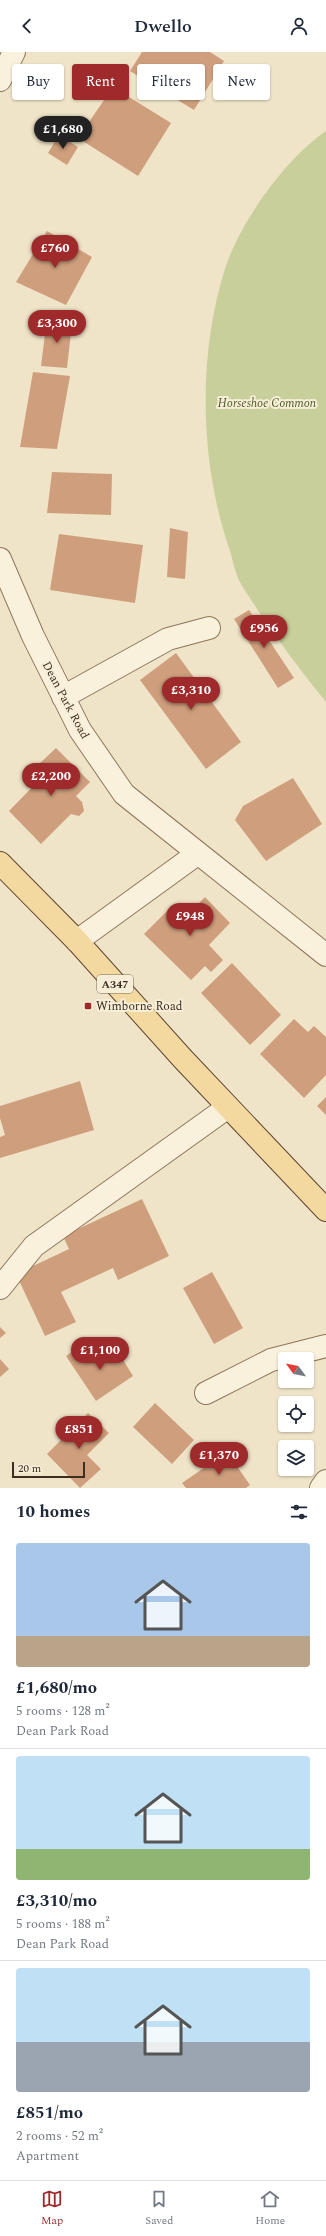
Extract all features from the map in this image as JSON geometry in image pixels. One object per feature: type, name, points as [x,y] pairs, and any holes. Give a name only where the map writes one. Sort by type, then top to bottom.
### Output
[{"type":"main road","name":"A347","points":[[0,863],[77,941],[228,1107],[326,1210]]},
{"type":"street","points":[[0,80],[14,52]]},
{"type":"street","name":"Dean Park Road","points":[[0,559],[33,636],[80,730],[124,794],[197,854],[326,955]]},
{"type":"street","points":[[64,697],[168,639],[209,628]]},
{"type":"street","points":[[77,941],[197,854]]},
{"type":"street","points":[[0,1288],[34,1246],[228,1107]]},
{"type":"street","points":[[206,1393],[271,1360],[313,1348],[326,1346]]},
{"type":"street","points":[[321,1488],[326,1481]]},
{"type":"green space","name":"Horseshoe Common","points":[[326,131],[326,702],[275,635],[242,586],[235,571],[220,518],[213,483],[208,447],[206,374],[216,303],[225,269],[241,232],[266,193],[280,175],[295,158]]},
{"type":"building","points":[[142,52],[210,52],[224,61],[222,64],[213,64],[213,79],[205,92],[205,64],[137,64],[137,75],[130,71]]},
{"type":"building","points":[[129,97],[171,123],[138,176],[78,138],[104,100],[129,100]]},
{"type":"building","points":[[178,100],[200,100],[194,110]]},
{"type":"building","points":[[59,135],[78,147],[67,165],[48,153]]},
{"type":"building","points":[[47,231],[92,257],[66,305],[16,282]]},
{"type":"building","points":[[47,318],[72,323],[67,368],[41,366]]},
{"type":"building","points":[[33,372],[70,376],[57,449],[20,447]]},
{"type":"building","points":[[52,472],[112,474],[111,515],[47,513]]},
{"type":"building","points":[[170,528],[188,532],[185,579],[167,577]]},
{"type":"building","points":[[59,534],[143,545],[135,603],[50,590]]},
{"type":"building","points":[[249,610],[294,678],[278,688],[234,619]]},
{"type":"building","points":[[176,653],[241,742],[206,769],[140,680]]},
{"type":"building","points":[[56,748],[90,782],[76,796],[82,802],[84,811],[79,816],[71,814],[41,844],[9,811],[46,773],[38,765]]},
{"type":"building","points":[[293,778],[322,824],[266,861],[235,820],[243,806]]},
{"type":"building","points":[[205,897],[230,923],[209,945],[223,960],[211,972],[205,966],[191,980],[144,934],[173,905],[185,917]]},
{"type":"building","points":[[232,963],[281,1015],[250,1045],[201,993]]},
{"type":"building","points":[[294,1019],[308,1032],[314,1026],[326,1037],[326,1075],[304,1098],[260,1054]]},
{"type":"building","points":[[80,1081],[94,1130],[0,1158],[0,1137],[5,1135],[0,1118],[0,1106]]},
{"type":"building","points":[[326,1097],[326,1115],[317,1106]]},
{"type":"building","points":[[142,1199],[169,1256],[118,1280],[113,1268],[61,1292],[76,1322],[45,1336],[16,1274],[69,1249],[63,1236]]},
{"type":"building","points":[[212,1272],[243,1328],[214,1344],[183,1288]]},
{"type":"building","points":[[0,1327],[6,1333],[0,1338]]},
{"type":"building","points":[[84,1344],[97,1363],[117,1350],[133,1376],[96,1401],[66,1356]]},
{"type":"building","points":[[0,1359],[9,1369],[0,1377]]},
{"type":"building","points":[[155,1403],[194,1440],[172,1464],[133,1427]]},
{"type":"building","points":[[88,1413],[109,1433],[87,1455],[101,1469],[80,1488],[47,1454]]},
{"type":"building","points":[[227,1452],[250,1485],[246,1488],[186,1488],[182,1483]]},
{"type":"place","name":"Wimborne Road","points":[[88,1006]]}]
